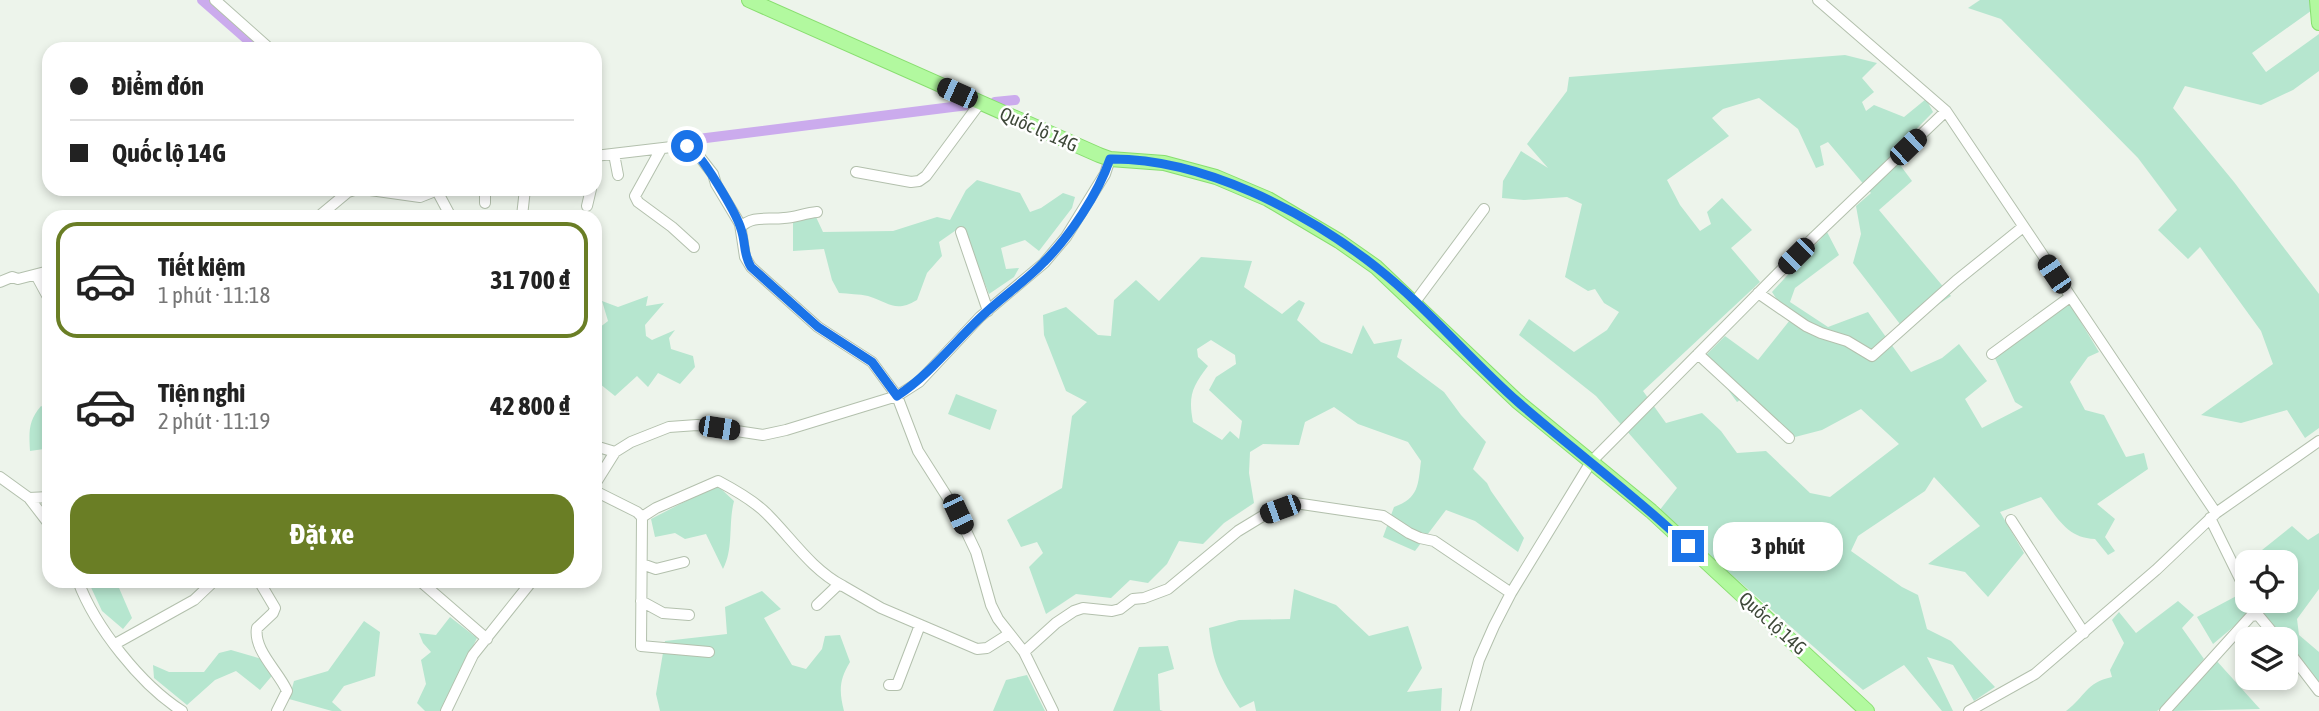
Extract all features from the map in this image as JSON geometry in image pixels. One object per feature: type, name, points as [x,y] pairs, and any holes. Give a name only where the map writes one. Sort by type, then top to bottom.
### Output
[{"type":"main road","name":"Quốc lộ 14G","points":[[749,0],[1110,159],[1164,163],[1216,177],[1268,198],[1339,241],[1367,260],[1415,302],[1517,401],[1651,511],[1867,711]]},
{"type":"main road","points":[[2317,0],[2319,23]]},
{"type":"street","points":[[215,0],[262,42]]},
{"type":"street","points":[[1818,0],[1946,111],[2213,515],[2235,565]]},
{"type":"street","points":[[856,172],[911,182],[919,181],[926,176],[980,103]]},
{"type":"street","points":[[1465,711],[1479,660],[1511,593],[1591,462],[1758,293],[1946,111]]},
{"type":"street","points":[[602,155],[692,147],[713,174],[741,227],[745,257],[751,267],[818,327],[872,362],[897,396],[918,451],[958,514],[976,552],[991,605],[1024,652],[1053,711]]},
{"type":"street","points":[[661,149],[635,196],[638,202],[694,247]]},
{"type":"street","points":[[614,154],[618,175]]},
{"type":"street","points":[[602,473],[615,452],[631,442],[669,427],[697,425],[763,435],[897,396],[919,382],[988,311],[1044,263],[1066,237],[1105,174],[1110,159]]},
{"type":"street","points":[[326,210],[343,196]]},
{"type":"street","points":[[485,196],[485,203]]},
{"type":"street","points":[[587,206],[589,196]]},
{"type":"street","points":[[1415,302],[1484,209]]},
{"type":"street","points":[[741,227],[753,219],[788,218],[817,212]]},
{"type":"street","points":[[1758,293],[1806,326],[1847,341],[1872,356],[1956,281],[2023,227]]},
{"type":"street","points":[[961,232],[988,311]]},
{"type":"street","points":[[0,282],[12,277],[18,279],[42,273]]},
{"type":"street","points":[[36,275],[42,286]]},
{"type":"street","points":[[1992,354],[2070,297]]},
{"type":"street","points":[[1698,354],[1789,438]]},
{"type":"street","points":[[1969,711],[2035,674],[2157,570],[2213,515],[2319,441]]},
{"type":"street","points":[[602,448],[615,452]]},
{"type":"street","points":[[0,477],[29,498],[42,515]]},
{"type":"street","points":[[642,517],[656,508],[718,481],[765,512],[801,552],[843,586],[881,608],[948,638],[982,649],[1009,634]]},
{"type":"street","points":[[602,494],[642,517],[641,646],[709,652]]},
{"type":"street","points":[[29,498],[42,498]]},
{"type":"street","points":[[1024,652],[1056,623],[1074,611],[1083,608],[1112,611],[1120,609],[1133,599],[1168,589],[1238,531],[1266,514],[1295,503],[1384,516],[1409,533],[1434,541],[1511,593]]},
{"type":"street","points":[[2011,520],[2084,633]]},
{"type":"street","points":[[642,564],[656,569],[684,562]]},
{"type":"street","points":[[817,605],[838,585],[843,586]]},
{"type":"street","points":[[81,588],[102,629],[158,694],[182,711]]},
{"type":"street","points":[[116,644],[194,600],[207,588]]},
{"type":"street","points":[[262,588],[275,608],[257,628],[256,633],[267,659],[287,691],[277,711]]},
{"type":"street","points":[[428,588],[486,639]]},
{"type":"street","points":[[446,711],[473,655],[526,588]]},
{"type":"street","points":[[641,601],[663,613],[689,615]]},
{"type":"street","points":[[2165,711],[2254,615],[2268,627]]},
{"type":"street","points":[[889,685],[897,685],[920,625]]},
{"type":"street","points":[[2298,664],[2319,691]]},
{"type":"green space","points":[[1980,0],[2309,0],[2315,8],[2252,53],[2266,72],[2319,34],[2319,71],[2293,90],[2261,105],[2185,86],[2173,108],[2234,182],[2319,294],[2319,428],[2305,438],[2287,410],[2241,423],[2201,415],[2273,364],[2261,331],[2200,247],[2188,259],[2158,230],[2177,210],[2138,158],[2001,19],[1968,8]]},
{"type":"green space","points":[[1845,55],[1877,63],[1862,78],[1874,92],[1862,102],[1866,111],[1874,105],[1904,117],[1926,99],[1933,112],[1892,154],[1912,181],[1879,210],[1951,296],[1903,328],[1853,263],[1861,234],[1856,206],[1871,193],[1828,142],[1820,146],[1824,165],[1816,168],[1798,129],[1759,98],[1723,109],[1712,118],[1729,136],[1667,180],[1680,205],[1700,231],[1711,224],[1707,212],[1722,198],[1752,230],[1731,248],[1760,282],[1643,391],[1666,423],[1702,413],[1721,431],[1737,453],[1766,451],[1810,493],[1830,497],[1899,444],[1861,409],[1822,430],[1795,437],[1746,396],[1737,402],[1704,357],[1725,336],[1758,360],[1790,320],[1772,292],[1827,232],[1839,255],[1795,288],[1790,302],[1828,327],[1868,312],[1911,372],[1942,358],[1959,344],[1987,381],[1965,399],[1982,428],[2023,407],[2015,402],[1994,356],[2065,296],[2099,352],[2088,357],[2070,382],[2085,410],[2104,415],[2126,457],[2144,453],[2148,469],[2097,504],[2115,519],[2105,537],[2115,551],[2108,555],[2095,539],[2070,531],[2041,497],[2000,512],[2024,553],[1988,597],[1965,572],[1928,564],[1980,526],[1934,477],[1925,491],[1858,536],[1851,551],[1918,595],[1927,629],[1951,641],[1995,687],[1974,701],[1953,665],[1927,657],[1953,711],[1942,711],[1904,665],[1863,690],[1659,511],[1677,488],[1596,396],[1519,335],[1529,319],[1574,352],[1607,330],[1619,312],[1604,303],[1595,289],[1588,291],[1565,277],[1582,204],[1567,197],[1524,200],[1502,198],[1503,181],[1521,151],[1548,168],[1527,144],[1567,91],[1569,77]]},
{"type":"green space","points":[[977,180],[1020,193],[1030,212],[1063,193],[1075,197],[1072,208],[1039,251],[1025,240],[1001,248],[1006,269],[1019,268],[1014,277],[989,294],[962,226],[939,242],[942,256],[927,273],[917,300],[903,306],[892,306],[868,296],[839,293],[832,280],[824,249],[793,251],[793,222],[816,217],[823,232],[893,231],[937,217],[950,220],[966,190]]},
{"type":"green space","points":[[1201,257],[1252,261],[1244,287],[1282,314],[1299,300],[1305,303],[1297,320],[1321,342],[1352,354],[1363,325],[1374,344],[1402,339],[1397,357],[1444,392],[1486,442],[1473,469],[1487,483],[1524,538],[1518,552],[1475,521],[1446,510],[1415,551],[1383,537],[1394,507],[1408,499],[1416,490],[1421,461],[1408,442],[1358,424],[1334,407],[1305,422],[1299,445],[1263,444],[1250,452],[1249,473],[1254,503],[1224,523],[1203,544],[1179,541],[1167,564],[1148,583],[1130,580],[1111,598],[1076,594],[1046,614],[1029,567],[1043,553],[1037,542],[1021,547],[1007,520],[1062,488],[1072,416],[1087,402],[1066,391],[1044,335],[1043,315],[1066,307],[1098,335],[1111,336],[1114,300],[1136,280],[1159,301]],"holes":[[[1211,340],[1235,355],[1236,364],[1216,377],[1209,390],[1242,421],[1239,439],[1230,431],[1222,440],[1193,422],[1193,392],[1208,366],[1198,357],[1197,349]]]},
{"type":"green space","points":[[648,296],[646,306],[664,303],[645,325],[646,336],[652,340],[675,330],[669,338],[671,349],[693,356],[695,367],[680,384],[658,373],[648,387],[637,376],[615,396],[602,386],[602,326],[608,321],[602,301],[618,307]]},
{"type":"green space","points":[[956,394],[997,410],[990,430],[948,414]]},
{"type":"green space","points":[[42,406],[42,449],[30,451],[30,427]]},
{"type":"green space","points":[[713,487],[719,487],[734,501],[729,553],[723,569],[706,534],[685,539],[675,533],[655,537],[651,519]]},
{"type":"green space","points":[[2292,526],[2308,540],[2319,533],[2319,589],[2297,619],[2298,627],[2273,627],[2262,613],[2298,613],[2298,550],[2262,550]]},
{"type":"green space","points":[[91,588],[119,588],[132,618],[123,629],[102,611]]},
{"type":"green space","points":[[1294,589],[1336,605],[1369,636],[1408,626],[1422,668],[1407,692],[1442,688],[1441,711],[1256,711],[1254,701],[1240,708],[1218,670],[1209,628],[1239,620],[1290,619]]},
{"type":"green space","points":[[762,591],[781,609],[764,618],[792,665],[806,669],[822,649],[825,636],[840,635],[850,662],[841,686],[844,711],[660,711],[656,694],[665,641],[727,634],[725,607]]},
{"type":"green space","points":[[2235,597],[2235,613],[2250,613],[2213,644],[2197,617]]},
{"type":"green space","points":[[2178,601],[2194,615],[2182,628],[2204,659],[2161,708],[2157,711],[2066,711],[2091,686],[2112,677],[2110,670],[2124,643],[2112,620],[2119,612],[2136,633]]},
{"type":"green space","points":[[450,617],[477,638],[441,711],[425,711],[417,703],[426,684],[421,660],[431,652],[419,633],[436,635]]},
{"type":"green space","points":[[364,621],[380,632],[375,676],[344,686],[332,702],[342,711],[332,711],[289,699],[294,681],[328,671]]},
{"type":"green space","points":[[2298,627],[2299,635],[2319,652],[2319,684],[2298,657]]},
{"type":"green space","points":[[1168,646],[1174,669],[1158,674],[1160,710],[1163,711],[1113,711],[1139,647]]},
{"type":"green space","points":[[231,650],[262,659],[276,671],[260,690],[236,671],[215,680],[187,705],[154,678],[153,665],[169,672],[204,672],[219,653]]},
{"type":"green space","points":[[2215,659],[2235,681],[2235,690],[2243,690],[2260,709],[2171,711]]},
{"type":"green space","points":[[1027,675],[1045,711],[993,711],[1006,680]]},
{"type":"waterway","points":[[202,0],[250,42]]},
{"type":"waterway","points":[[995,102],[1015,100]]},
{"type":"waterway","points":[[690,140],[968,105]]},
{"type":"route","points":[[687,146],[695,150],[713,174],[716,184],[740,224],[745,257],[751,267],[818,327],[872,362],[897,396],[919,382],[980,317],[1044,263],[1066,237],[1105,174],[1110,159],[1164,163],[1216,177],[1268,198],[1376,267],[1517,401],[1651,511],[1688,546]]}]
